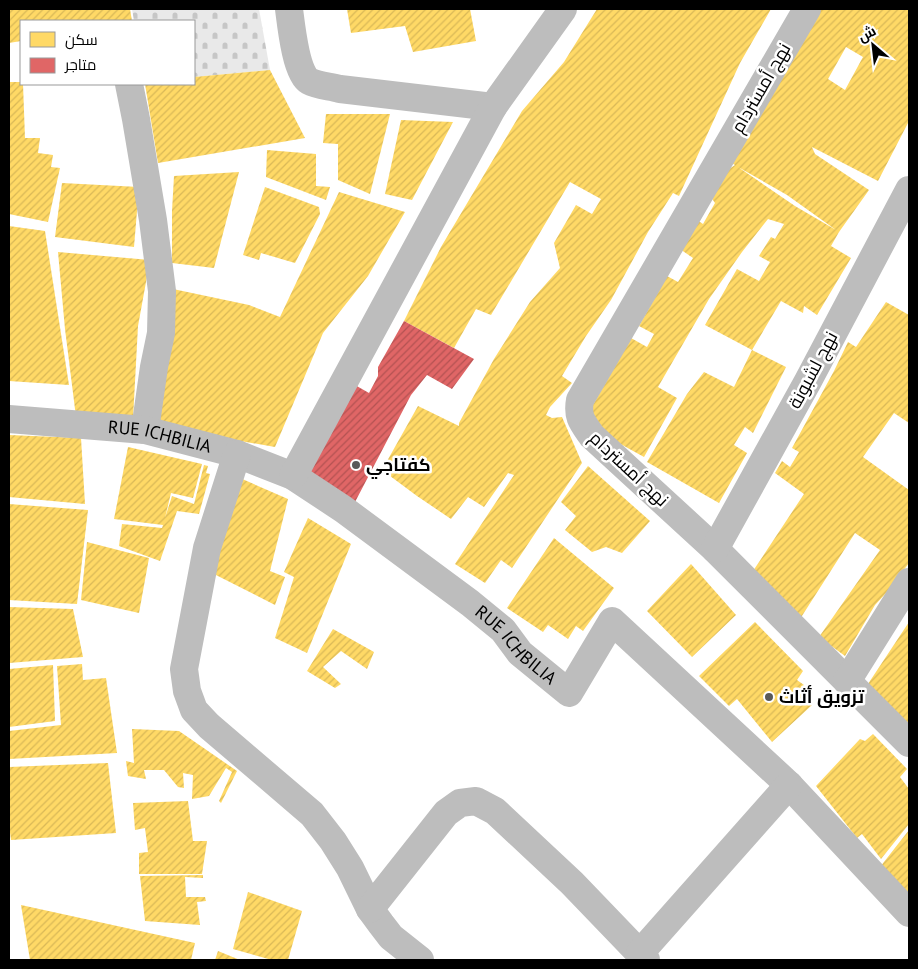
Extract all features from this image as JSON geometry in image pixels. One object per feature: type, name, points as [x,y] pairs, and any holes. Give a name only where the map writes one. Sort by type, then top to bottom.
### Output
[{"type":"street","points":[[288,9],[299,67],[306,80],[340,89],[492,107]]},
{"type":"street","points":[[293,476],[492,107],[563,9]]},
{"type":"street","name":"نهج أمستردام","points":[[807,9],[580,400],[578,411],[582,422],[592,436],[715,549],[909,743]]},
{"type":"street","points":[[129,85],[153,220],[162,291],[161,333],[145,430]]},
{"type":"street","name":"نهج لشبونة","points":[[715,549],[808,381],[909,190]]},
{"type":"street","name":"RUE ICHBILIA","points":[[9,419],[145,430],[237,454],[293,476],[343,510],[470,603],[503,630],[520,653],[569,693],[612,621],[789,785],[909,913]]},
{"type":"street","points":[[237,454],[207,548],[184,669],[187,691],[194,710],[209,726],[312,814],[333,841],[350,868],[370,909],[391,937],[420,960]]},
{"type":"street","points":[[847,681],[909,582]]},
{"type":"street","points":[[370,909],[446,813],[460,803],[476,801],[502,817],[572,883],[643,957],[789,785]]},
{"type":"green space","points":[[132,9],[259,9],[270,70],[195,77],[195,20],[134,20]]},
{"type":"building: سكن","points":[[9,9],[130,9],[132,20],[20,20],[20,41],[9,43]]},
{"type":"building: سكن","points":[[347,9],[470,9],[476,41],[413,52],[405,26],[351,33]]},
{"type":"building: سكن","points":[[597,9],[771,9],[740,63],[679,196],[673,193],[648,232],[611,300],[586,336],[562,376],[572,383],[550,407],[546,415],[552,418],[562,417],[582,463],[512,568],[501,560],[485,583],[455,564],[514,475],[508,473],[484,507],[468,497],[451,519],[382,470],[418,406],[459,426],[494,359],[530,302],[560,268],[554,243],[576,205],[592,214],[601,199],[570,182],[491,315],[476,309],[454,348],[404,321],[441,247],[522,111],[564,62]]},
{"type":"building: سكن","points":[[817,9],[909,9],[909,121],[878,181],[812,147],[815,154],[869,190],[831,246],[851,258],[817,315],[804,306],[803,313],[781,301],[752,350],[705,325],[737,269],[759,281],[770,262],[759,256],[771,237],[775,239],[784,224],[768,219],[709,299],[658,387],[677,398],[644,457],[606,436],[590,410],[631,338],[647,347],[654,334],[639,326],[667,276],[678,282],[693,258],[677,247],[697,220],[703,224],[715,203],[708,193],[717,177],[735,165],[728,161]],"holes":[[[846,47],[863,57],[845,90],[828,79]],[[738,167],[787,195],[836,230],[795,206]]]},
{"type":"building: سكن","points":[[270,70],[305,138],[158,163],[145,85],[195,85],[195,77]]},
{"type":"building: سكن","points":[[9,82],[20,82],[20,85],[23,85],[25,138],[40,138],[38,153],[53,155],[51,167],[60,168],[48,222],[9,214]]},
{"type":"building: سكن","points":[[326,114],[390,114],[370,194],[338,180],[338,144],[323,143]]},
{"type":"building: سكن","points":[[401,120],[453,122],[412,200],[385,194]]},
{"type":"building: سكن","points":[[267,150],[316,154],[316,186],[330,187],[326,200],[266,177]]},
{"type":"building: سكن","points":[[239,172],[214,268],[172,263],[174,176]]},
{"type":"building: سكن","points":[[62,183],[139,187],[134,247],[55,237]]},
{"type":"building: سكن","points":[[265,187],[319,207],[320,214],[295,263],[261,253],[259,260],[243,255]]},
{"type":"building: سكن","points":[[339,192],[405,212],[368,276],[323,333],[275,447],[149,425],[173,289],[249,305],[280,317]]},
{"type":"building: سكن","points":[[9,226],[45,231],[69,385],[9,381]]},
{"type":"building: سكن","points":[[58,252],[150,260],[138,326],[133,419],[76,417]]},
{"type":"building: سكن","points":[[886,302],[909,315],[909,423],[894,413],[863,457],[909,490],[909,563],[875,605],[845,656],[819,637],[880,550],[855,533],[800,619],[751,574],[804,494],[775,473],[782,461],[790,467],[799,452],[792,448],[848,342],[856,347]]},
{"type":"building: سكن","points":[[752,350],[786,367],[753,433],[745,427],[734,445],[747,453],[719,503],[647,462],[687,394],[704,372],[734,387]]},
{"type":"building: سكن","points":[[9,435],[81,438],[85,504],[9,497]]},
{"type":"building: سكن","points":[[128,447],[202,464],[193,498],[171,493],[165,518],[172,496],[194,504],[204,465],[208,466],[206,473],[210,474],[199,514],[177,511],[160,561],[119,546],[122,524],[162,528],[163,525],[114,519]]},
{"type":"building: سكن","points":[[588,466],[650,521],[622,553],[606,547],[592,552],[565,530],[576,516],[561,502]]},
{"type":"building: سكن","points":[[240,478],[288,499],[270,571],[285,577],[275,605],[210,572]]},
{"type":"building: سكن","points":[[9,504],[88,510],[77,604],[9,600]]},
{"type":"building: سكن","points":[[308,518],[351,544],[307,653],[275,638],[294,577],[284,572]]},
{"type":"building: سكن","points":[[554,538],[614,588],[583,631],[576,626],[568,639],[548,625],[543,632],[507,608]]},
{"type":"building: سكن","points":[[87,542],[149,558],[139,613],[81,600]]},
{"type":"building: سكن","points":[[691,564],[736,615],[692,657],[647,611]]},
{"type":"building: سكن","points":[[9,607],[73,609],[83,657],[9,663]]},
{"type":"building: سكن","points":[[755,622],[803,671],[797,680],[804,685],[798,691],[812,705],[772,742],[737,699],[729,706],[699,676]]},
{"type":"building: سكن","points":[[909,622],[909,723],[907,725],[864,690]]},
{"type":"building: سكن","points":[[333,629],[374,652],[367,669],[341,651],[323,667],[341,684],[335,688],[307,671]]},
{"type":"building: سكن","points":[[82,664],[83,680],[106,678],[117,753],[9,759],[9,731],[61,725],[57,666]]},
{"type":"building: سكن","points":[[53,665],[55,721],[9,727],[9,669]]},
{"type":"building: سكن","points":[[132,729],[179,731],[237,771],[221,803],[219,801],[232,772],[226,768],[209,796],[192,799],[193,775],[183,773],[184,788],[178,787],[164,770],[144,770],[146,779],[128,776],[126,761],[134,763]]},
{"type":"building: سكن","points":[[873,734],[907,769],[900,777],[909,789],[909,824],[881,859],[862,834],[857,838],[816,786],[860,739],[865,741]]},
{"type":"building: سكن","points":[[108,763],[116,833],[11,840],[9,825],[9,767]]},
{"type":"building: سكن","points":[[188,801],[193,841],[207,841],[202,874],[139,874],[139,853],[148,852],[145,828],[135,830],[133,803]]},
{"type":"building: سكن","points":[[909,830],[909,895],[880,867]]},
{"type":"building: سكن","points":[[203,875],[203,878],[185,877],[186,897],[205,897],[206,901],[197,902],[200,925],[145,921],[140,876]]},
{"type":"building: سكن","points":[[248,892],[302,911],[288,960],[272,960],[233,949]]},
{"type":"building: سكن","points":[[21,905],[195,943],[191,960],[30,960]]},
{"type":"building: سكن","points":[[218,951],[240,960],[215,960]]},
{"type":"building: متاجر","points":[[404,321],[474,359],[452,389],[427,375],[411,395],[355,502],[304,475],[355,385],[369,393],[378,376],[378,367]]},
{"type":"place","name":"كفتاجي","points":[[356,465]]},
{"type":"place","name":"تزويق أثاث","points":[[769,697]]}]
